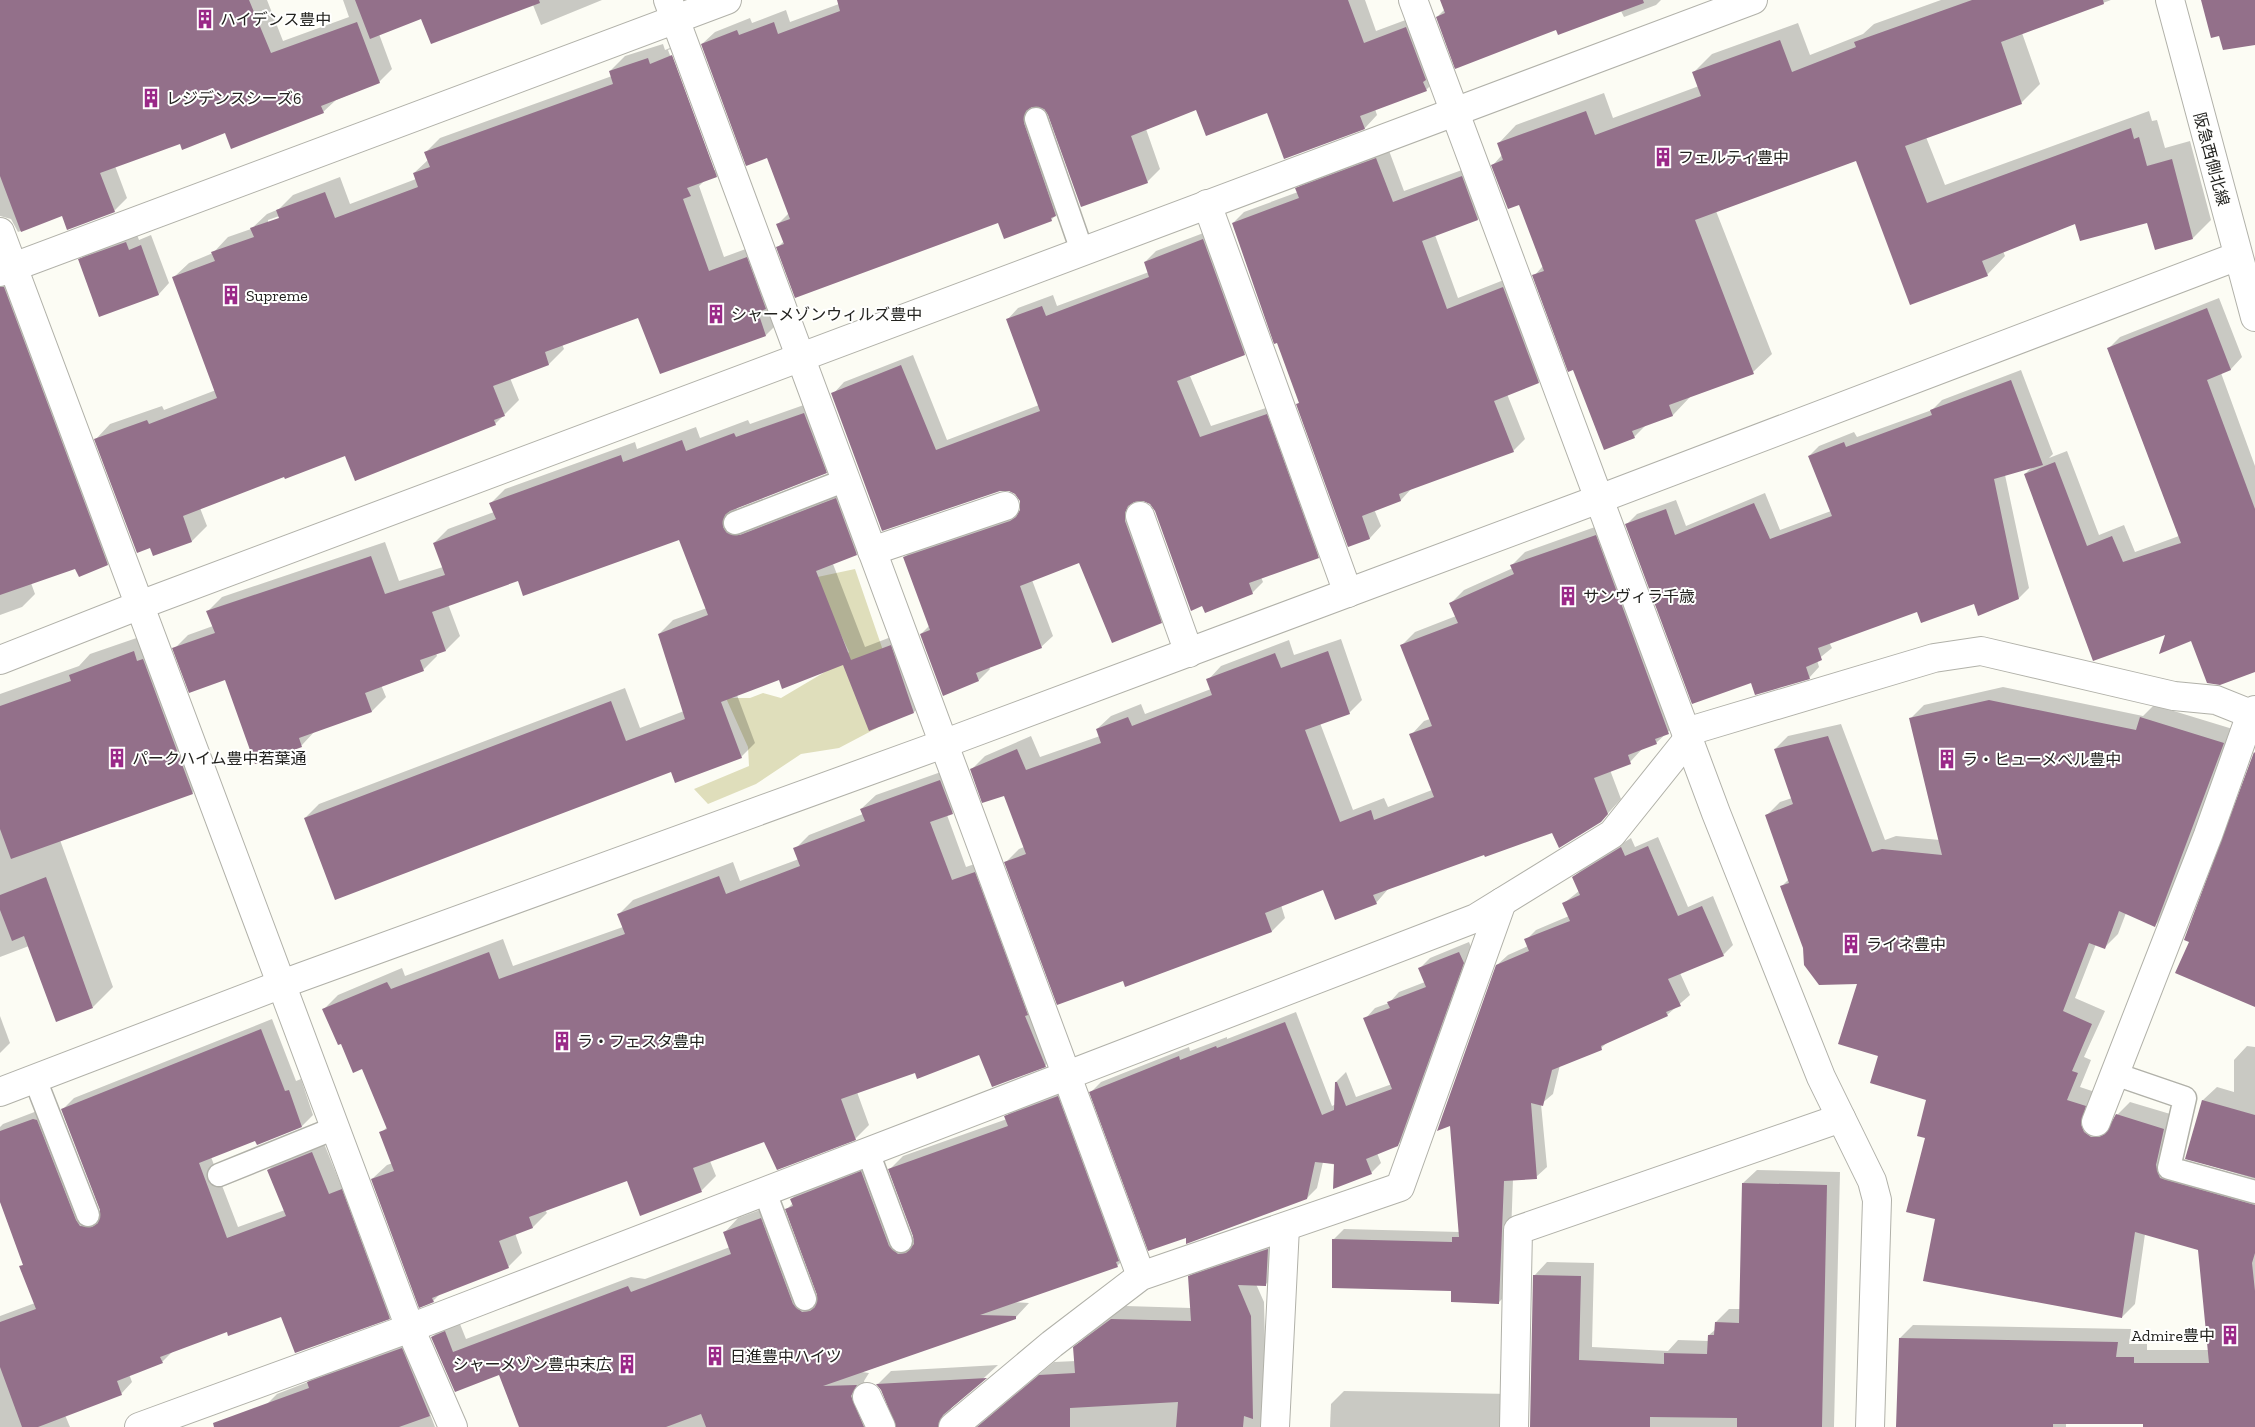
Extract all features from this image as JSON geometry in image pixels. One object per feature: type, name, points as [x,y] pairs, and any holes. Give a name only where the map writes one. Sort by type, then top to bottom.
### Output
[{"type":"street","points":[[7,269],[672,10],[727,0]]},
{"type":"street","points":[[1413,0],[1688,739],[1818,1068],[1872,1181],[1877,1200],[1870,1427]]},
{"type":"street","points":[[0,660],[140,604],[1753,0]]},
{"type":"street","name":"阪急西側北線","points":[[2170,0],[2255,317]]},
{"type":"street","points":[[672,10],[1141,1276]]},
{"type":"street","points":[[1208,204],[1348,593]]},
{"type":"street","points":[[0,232],[7,269],[140,604],[410,1328],[453,1427]]},
{"type":"street","points":[[0,1092],[282,984],[1189,653],[2238,256]]},
{"type":"street","points":[[872,551],[1005,506]]},
{"type":"street","points":[[1140,516],[1189,653]]},
{"type":"street","points":[[138,1427],[410,1328],[1476,918],[1612,834],[1696,729],[1934,658],[1982,651],[2174,696],[2216,700],[2253,712],[2208,835],[2096,1122]]},
{"type":"street","points":[[953,1427],[984,1415],[1052,1344],[1141,1276],[1400,1187],[1502,902]]},
{"type":"street","points":[[1514,1427],[1518,1230],[1841,1118]]},
{"type":"street","points":[[1275,1427],[1285,1227]]},
{"type":"street","points":[[867,1397],[880,1427]]},
{"type":"lane","points":[[1036,119],[1082,251]]},
{"type":"lane","points":[[735,523],[846,480]]},
{"type":"lane","points":[[2115,1074],[2185,1098],[2169,1168],[2255,1192]]},
{"type":"lane","points":[[35,1079],[88,1215]]},
{"type":"lane","points":[[219,1174],[335,1128]]},
{"type":"lane","points":[[868,1152],[902,1241]]},
{"type":"lane","points":[[765,1192],[805,1299]]},
{"type":"green space","points":[[855,569],[900,700],[877,728],[839,748],[801,754],[756,784],[708,804],[694,789],[749,766],[748,747],[726,698],[750,698],[763,693],[781,698],[835,666],[849,652],[829,609],[808,579]]},
{"type":"building","points":[[0,0],[249,0],[271,53],[357,22],[380,83],[321,106],[324,113],[231,149],[225,133],[182,150],[180,144],[100,173],[115,212],[67,230],[62,216],[21,232],[0,176]]},
{"type":"building","points":[[355,0],[539,0],[540,3],[431,44],[421,19],[370,39]]},
{"type":"building","points":[[837,0],[1348,0],[1364,43],[1406,27],[1426,80],[1423,82],[1427,91],[1360,116],[1365,129],[1284,159],[1267,113],[1206,136],[1196,110],[1131,136],[1148,183],[1081,207],[1048,115],[1044,109],[1032,107],[1026,111],[1024,123],[1056,216],[1051,218],[1052,221],[1004,239],[998,223],[795,298],[776,247],[784,244],[776,224],[790,219],[767,158],[746,166],[701,44],[737,30],[739,35],[774,22],[778,34],[840,11]]},
{"type":"building","points":[[1440,0],[1643,0],[1644,3],[1558,35],[1556,30],[1455,69],[1436,17],[1445,13]]},
{"type":"building","points":[[1972,0],[2103,0],[2104,4],[2001,42],[2022,104],[1905,146],[1927,203],[2131,128],[2134,139],[2139,137],[2147,166],[2172,159],[2193,239],[2155,250],[2147,223],[2080,241],[2075,224],[1982,261],[1988,276],[1910,305],[1856,161],[1695,220],[1754,374],[1669,405],[1673,416],[1632,431],[1635,438],[1604,450],[1573,370],[1568,372],[1532,275],[1544,271],[1519,205],[1508,209],[1491,165],[1503,160],[1497,143],[1586,111],[1595,135],[1701,96],[1692,72],[1780,40],[1792,72],[1856,47],[1854,42]]},
{"type":"building","points":[[2201,0],[2255,0],[2255,45],[2223,50],[2219,36],[2211,38]]},
{"type":"building","points":[[672,55],[717,177],[687,188],[691,196],[683,199],[709,271],[747,257],[766,309],[758,312],[766,336],[660,374],[638,318],[545,352],[549,365],[493,386],[505,416],[494,420],[496,425],[355,481],[345,456],[285,479],[284,477],[183,516],[192,542],[153,556],[150,548],[137,553],[94,439],[147,420],[149,424],[217,398],[172,277],[215,261],[211,252],[254,237],[250,228],[279,218],[276,210],[325,192],[335,218],[418,187],[413,173],[430,167],[424,152],[613,84],[609,71],[648,58],[650,64]]},
{"type":"building","points":[[1376,158],[1393,202],[1462,176],[1478,220],[1422,241],[1447,309],[1503,287],[1539,383],[1494,401],[1514,452],[1399,494],[1401,501],[1362,516],[1370,539],[1348,547],[1296,404],[1299,403],[1277,343],[1274,344],[1232,223],[1299,198],[1295,188]]},
{"type":"building","points":[[1203,239],[1245,355],[1177,381],[1200,437],[1267,414],[1319,558],[1249,583],[1253,594],[1205,613],[1202,606],[1191,611],[1155,511],[1150,504],[1143,501],[1134,502],[1128,506],[1125,513],[1125,521],[1162,623],[1112,643],[1079,563],[1020,586],[1042,648],[976,673],[979,681],[943,696],[920,634],[930,630],[903,557],[1010,521],[1016,517],[1020,510],[1020,501],[1015,494],[1009,491],[1000,491],[882,531],[831,393],[901,365],[936,450],[1040,411],[1006,319],[1042,306],[1046,316],[1149,277],[1144,262]]},
{"type":"building","points":[[126,242],[129,250],[141,245],[159,295],[99,317],[78,259]]},
{"type":"building","points":[[0,287],[4,287],[108,565],[79,577],[75,569],[0,595]]},
{"type":"building","points":[[2207,308],[2231,370],[2207,380],[2255,509],[2255,672],[2220,685],[2207,683],[2191,641],[2159,654],[2165,635],[2093,661],[2024,474],[2055,462],[2087,546],[2112,536],[2123,562],[2181,543],[2107,348]]},
{"type":"building","points":[[2011,380],[2043,465],[1994,479],[2019,599],[1978,616],[1974,604],[1921,623],[1917,612],[1818,648],[1822,660],[1806,667],[1810,679],[1755,695],[1751,683],[1692,704],[1625,524],[1666,509],[1675,535],[1754,503],[1770,539],[1832,516],[1808,456],[1844,442],[1846,447],[1932,415],[1930,410]]},
{"type":"building","points":[[804,413],[827,473],[730,511],[725,515],[723,527],[727,533],[740,535],[836,498],[857,555],[816,571],[851,660],[891,645],[914,713],[869,731],[843,665],[782,689],[779,680],[721,702],[742,758],[675,783],[671,772],[335,900],[304,818],[611,701],[626,741],[685,719],[658,634],[708,615],[679,540],[523,596],[518,581],[432,612],[446,651],[420,660],[424,671],[365,693],[372,712],[299,738],[302,747],[255,764],[225,680],[189,693],[172,648],[215,633],[206,611],[371,556],[385,594],[445,575],[433,543],[496,519],[489,503],[621,455],[623,462],[682,440],[686,451],[734,433],[736,437]]},
{"type":"building","points":[[1596,535],[1669,734],[1655,739],[1657,744],[1628,755],[1631,764],[1594,778],[1608,814],[1601,822],[1559,848],[1552,833],[1373,895],[1377,904],[1335,920],[1323,890],[1265,913],[1272,932],[1125,987],[1123,981],[1057,1005],[1004,862],[1026,854],[1004,796],[982,803],[970,769],[1017,749],[1026,770],[1101,743],[1096,729],[1128,717],[1132,726],[1212,695],[1206,679],[1275,653],[1281,668],[1328,651],[1350,714],[1305,730],[1340,822],[1371,810],[1374,820],[1434,797],[1409,734],[1432,726],[1400,645],[1458,623],[1449,603],[1514,574],[1510,565]]},
{"type":"building","name":"パークハイム豊中若葉通","points":[[134,651],[137,661],[143,659],[193,794],[11,859],[0,829],[0,706],[71,681],[69,675]]},
{"type":"building","points":[[1989,700],[2136,730],[2140,717],[2224,743],[2155,927],[2119,911],[2105,949],[2089,943],[2063,1011],[2092,1024],[2072,1071],[2078,1073],[2067,1100],[2086,1106],[2081,1124],[2084,1132],[2091,1137],[2099,1137],[2105,1134],[2116,1114],[2164,1129],[2156,1165],[2160,1178],[2255,1205],[2255,1253],[2252,1263],[2255,1291],[2255,1427],[2143,1427],[2143,1424],[2053,1424],[2053,1427],[1896,1427],[1899,1338],[2118,1342],[2116,1357],[2134,1357],[2134,1363],[2209,1363],[2198,1250],[2135,1232],[2122,1318],[1923,1281],[1935,1219],[1906,1212],[1925,1138],[1917,1136],[1926,1100],[1870,1083],[1878,1056],[1838,1044],[1857,984],[1819,985],[1804,965],[1803,948],[1780,886],[1789,883],[1765,815],[1793,804],[1774,749],[1828,736],[1872,852],[1882,849],[1942,855],[1909,718]]},
{"type":"building","points":[[2254,752],[2255,1007],[2175,973],[2189,942],[2184,940]]},
{"type":"building","points":[[940,780],[953,814],[930,822],[952,880],[975,872],[1028,1015],[1025,1016],[1046,1067],[992,1087],[979,1055],[917,1079],[915,1073],[841,1099],[856,1140],[777,1170],[764,1142],[693,1168],[702,1192],[640,1216],[627,1181],[529,1217],[533,1228],[499,1241],[509,1268],[432,1298],[434,1302],[419,1308],[371,1179],[394,1171],[379,1132],[387,1129],[362,1069],[353,1073],[341,1044],[338,1045],[322,1009],[387,982],[391,989],[489,952],[499,979],[625,934],[617,914],[719,876],[726,894],[800,866],[793,848],[865,821],[860,809]]},
{"type":"building","points":[[1648,846],[1678,916],[1702,906],[1724,956],[1668,979],[1681,1006],[1666,1012],[1668,1016],[1601,1046],[1602,1050],[1552,1070],[1543,1106],[1531,1103],[1537,1179],[1504,1181],[1499,1304],[1451,1302],[1451,1291],[1332,1288],[1332,1239],[1452,1242],[1452,1237],[1459,1237],[1450,1126],[1437,1131],[1496,965],[1529,951],[1524,939],[1570,921],[1562,903],[1580,895],[1572,877],[1621,847],[1625,856]]},
{"type":"building","points":[[46,877],[93,1008],[56,1022],[24,936],[12,941],[0,910],[0,895]]},
{"type":"building","points":[[1459,952],[1464,963],[1398,1146],[1366,1159],[1372,1174],[1333,1189],[1334,1164],[1315,1162],[1307,1199],[1186,1244],[1186,1238],[1148,1251],[1089,1092],[1179,1056],[1180,1060],[1285,1022],[1322,1115],[1334,1110],[1335,1082],[1337,1082],[1346,1106],[1392,1089],[1363,1018],[1390,1008],[1387,1002],[1426,987],[1418,968]]},
{"type":"building","points":[[261,1029],[285,1091],[289,1090],[302,1127],[257,1145],[255,1141],[199,1163],[227,1238],[286,1216],[267,1170],[312,1152],[329,1194],[342,1189],[390,1319],[295,1353],[281,1317],[228,1336],[227,1332],[160,1357],[163,1363],[117,1381],[122,1395],[38,1427],[22,1427],[0,1367],[0,1322],[36,1309],[19,1266],[23,1265],[0,1202],[0,1131],[33,1119],[37,1120],[76,1220],[80,1226],[92,1227],[98,1223],[100,1210],[61,1109]]},
{"type":"building","points":[[1058,1096],[1119,1261],[1116,1262],[1118,1267],[980,1315],[1016,1316],[1016,1319],[823,1386],[857,1385],[851,1396],[864,1427],[706,1427],[701,1414],[666,1427],[519,1427],[499,1375],[455,1392],[431,1337],[445,1331],[453,1352],[628,1286],[631,1292],[731,1254],[723,1232],[761,1218],[793,1304],[802,1312],[810,1311],[815,1307],[817,1295],[785,1209],[793,1206],[790,1199],[861,1171],[889,1246],[898,1254],[906,1253],[914,1244],[913,1236],[888,1169],[1008,1126],[1004,1116]]},
{"type":"building","points":[[2202,1100],[2255,1115],[2255,1178],[2185,1159]]},
{"type":"building","points":[[1742,1183],[1827,1185],[1822,1427],[1737,1427],[1737,1418],[1650,1417],[1650,1427],[1530,1427],[1533,1275],[1581,1276],[1579,1360],[1664,1364],[1664,1353],[1707,1354],[1708,1335],[1714,1335],[1715,1322],[1739,1323]]},
{"type":"building","points":[[1268,1249],[1266,1286],[1238,1285],[1251,1316],[1253,1419],[1244,1416],[1243,1427],[1176,1427],[1178,1402],[1070,1408],[1070,1427],[977,1427],[1039,1375],[1075,1373],[1073,1347],[1111,1319],[1191,1321],[1188,1276]]},
{"type":"building","points":[[402,1348],[430,1416],[399,1427],[214,1427],[213,1423],[309,1388],[307,1382]]},
{"type":"building","points":[[987,1378],[943,1415],[938,1427],[896,1427],[881,1390],[876,1384]]},
{"type":"place","name":"ハイデンス豊中","points":[[205,19]]},
{"type":"place","name":"レジデンスシーズ6","points":[[151,98]]},
{"type":"place","name":"フェルティ豊中","points":[[1663,157]]},
{"type":"place","name":"Supreme","points":[[231,295]]},
{"type":"place","name":"シャーメゾンウィルズ豊中","points":[[716,314]]},
{"type":"place","name":"サンヴィラ千歳","points":[[1568,596]]},
{"type":"place","name":"パークハイム豊中若葉通","points":[[117,758]]},
{"type":"place","name":"ラ・ヒューメベル豊中","points":[[1947,759]]},
{"type":"place","name":"ライネ豊中","points":[[1851,944]]},
{"type":"place","name":"ラ・フェスタ豊中","points":[[562,1041]]},
{"type":"place","name":"Admire豊中","points":[[2230,1335]]},
{"type":"place","name":"日進豊中ハイツ","points":[[715,1356]]},
{"type":"place","name":"シャーメゾン豊中末広","points":[[627,1364]]}]
